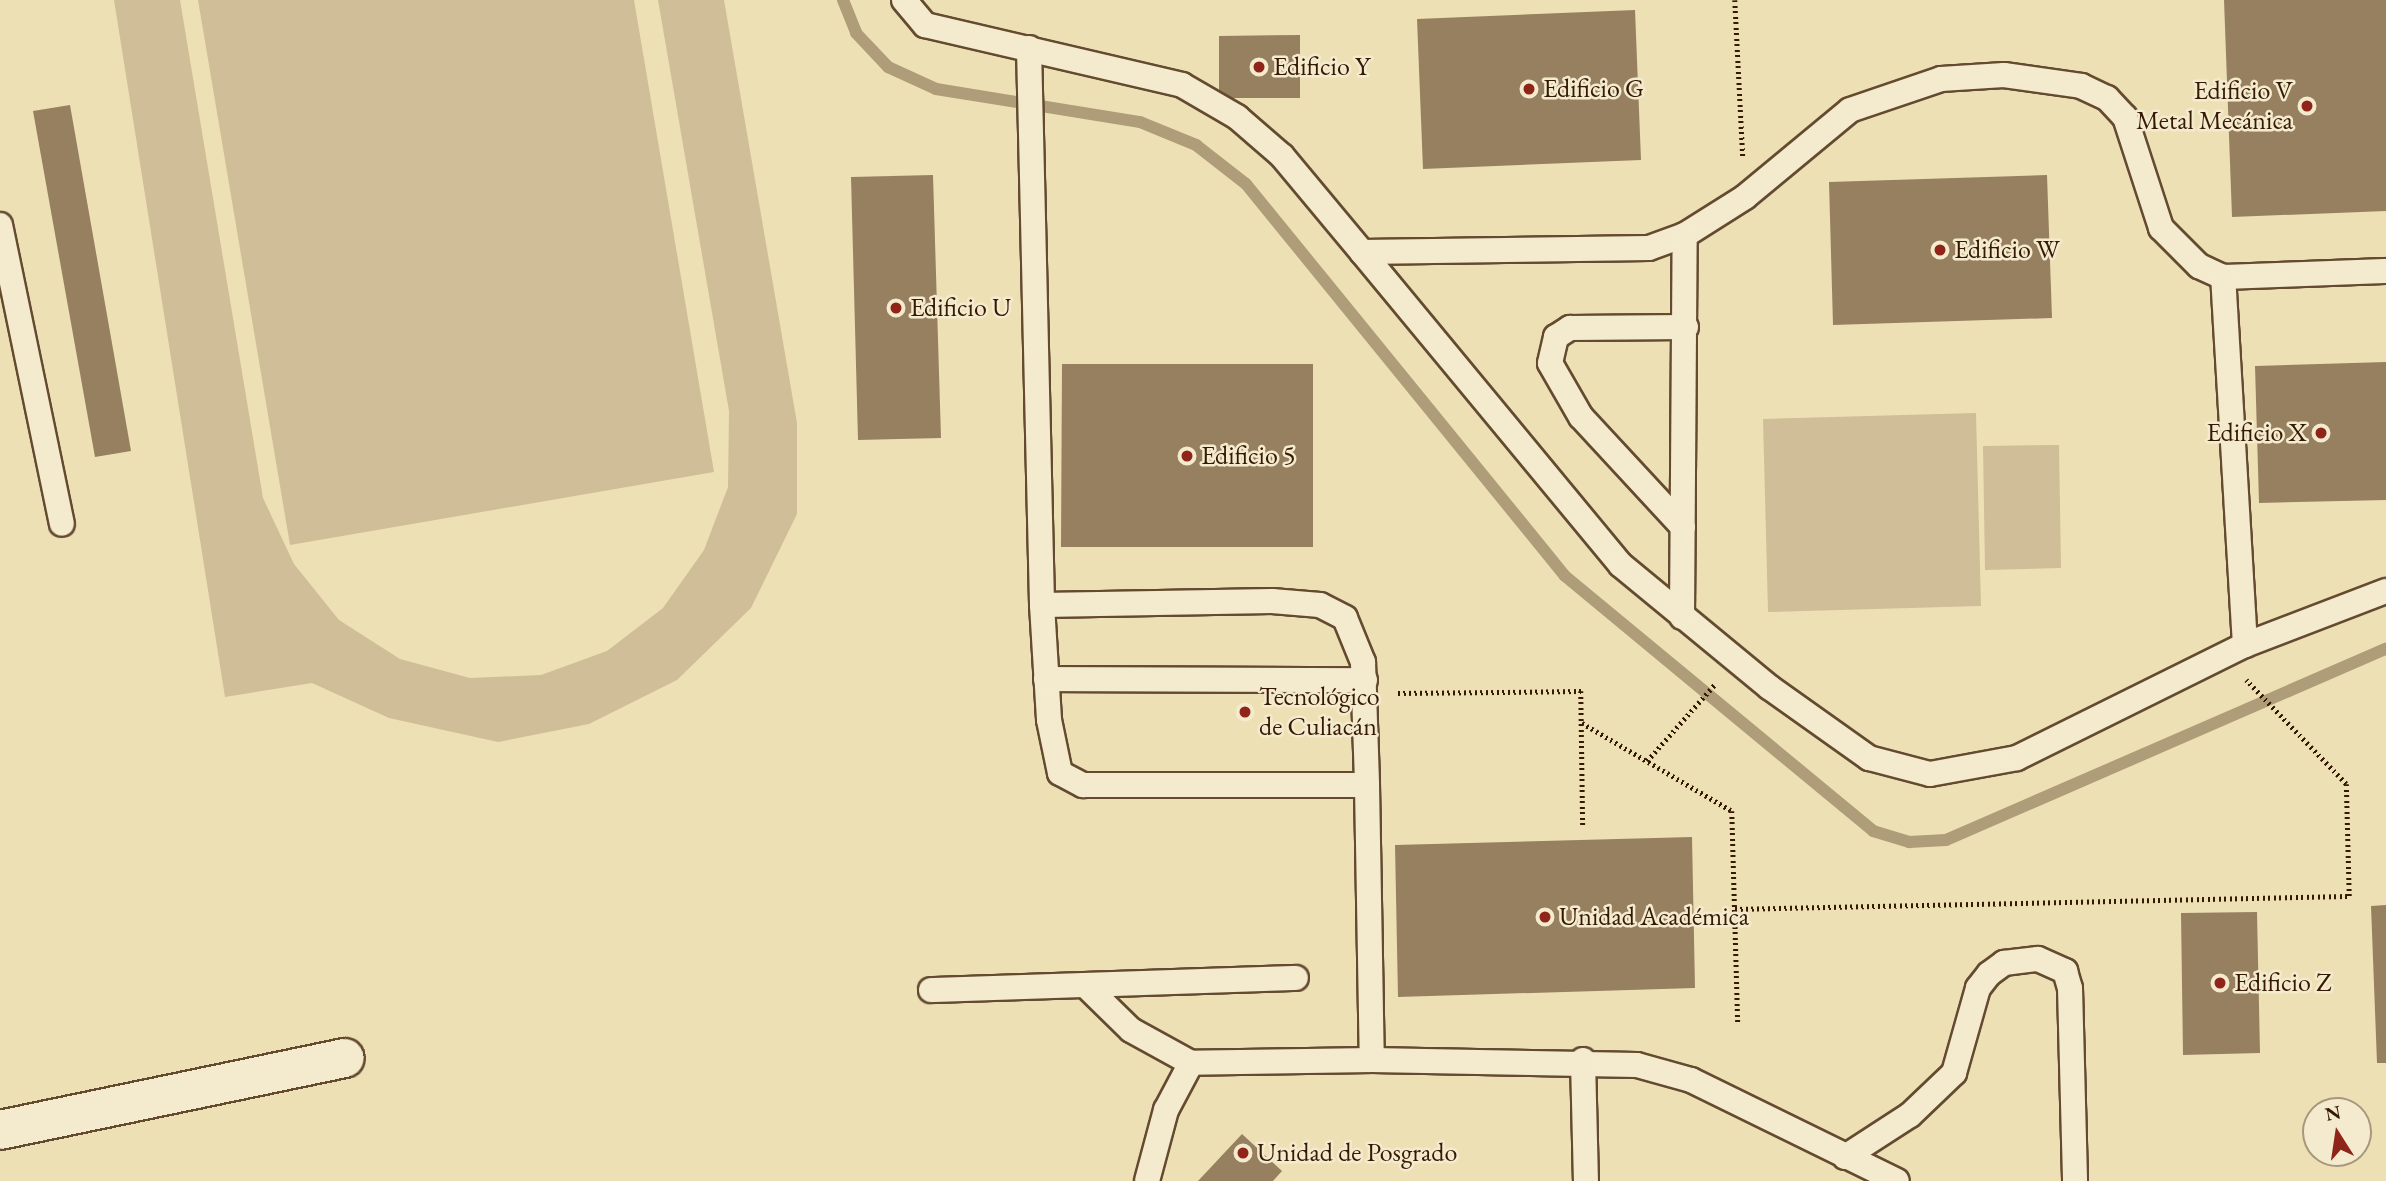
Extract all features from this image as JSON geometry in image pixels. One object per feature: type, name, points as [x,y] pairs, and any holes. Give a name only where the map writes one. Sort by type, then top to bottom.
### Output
[{"type":"street","points":[[0,1129],[345,1058]]},
{"type":"lane","points":[[904,0],[925,25],[1029,59],[1182,85],[1237,117],[1282,156],[1621,565],[1682,617],[1869,758],[1930,774],[2017,758],[2245,645],[2386,591]]},
{"type":"lane","points":[[1029,59],[1042,605],[1054,758],[1069,782],[1367,785]]},
{"type":"lane","points":[[1362,252],[1649,248],[1685,235],[1745,197],[1850,110],[1889,93],[1941,79],[2032,76],[2107,98],[2125,117],[2161,228],[2181,254],[2222,277],[2386,271]]},
{"type":"lane","points":[[0,225],[62,524]]},
{"type":"lane","points":[[1682,617],[1685,235]]},
{"type":"lane","points":[[2222,277],[2245,645]]},
{"type":"lane","points":[[1683,527],[1581,417],[1550,363],[1556,337],[1570,328],[1686,327]]},
{"type":"lane","points":[[1042,605],[1320,605],[1345,618],[1358,638],[1366,687],[1372,1060]]},
{"type":"lane","points":[[1046,679],[1366,687]]},
{"type":"lane","points":[[1844,1157],[1910,1115],[1954,1073],[1978,988],[1989,974],[2004,964],[2038,959],[2065,971],[2070,988],[2075,1181]]},
{"type":"lane","points":[[931,990],[1296,978]]},
{"type":"lane","points":[[1085,985],[1131,1030],[1191,1063],[1583,1060],[1691,1080],[1896,1181]]},
{"type":"lane","points":[[1583,1060],[1586,1181]]},
{"type":"lane","points":[[1147,1181],[1166,1111],[1191,1063]]},
{"type":"path","points":[[1735,0],[1745,197]]},
{"type":"path","points":[[1647,761],[1718,680]]},
{"type":"path","points":[[1366,687],[1581,691],[1583,828]]},
{"type":"path","points":[[1735,909],[2349,896],[2346,784],[2255,689]]},
{"type":"path","points":[[1582,723],[1732,811],[1738,1024]]},
{"type":"shaded area","points":[[114,0],[180,0],[263,498],[294,564],[339,620],[400,659],[470,678],[541,675],[607,651],[663,608],[704,550],[728,487],[729,411],[658,0],[724,0],[797,423],[797,514],[751,608],[677,680],[589,724],[498,742],[389,718],[312,683],[225,697]]},
{"type":"shaded area","points":[[198,0],[634,0],[714,472],[290,545]]},
{"type":"shaded area","points":[[1976,413],[1981,606],[1768,612],[1763,419]]},
{"type":"shaded area","points":[[2059,445],[2061,568],[1985,570],[1983,446]]},
{"type":"building","name":"Edificio V Metal Mecánica","points":[[2224,0],[2386,0],[2386,211],[2232,217]]},
{"type":"building","name":"Edificio G","points":[[1635,10],[1641,160],[1423,169],[1417,19]]},
{"type":"building","name":"Edificio Y","points":[[1300,35],[1300,98],[1219,98],[1219,36]]},
{"type":"building","points":[[70,105],[131,451],[95,457],[33,111]]},
{"type":"building","name":"Edificio U","points":[[933,175],[941,438],[858,440],[851,177]]},
{"type":"building","name":"Edificio W","points":[[2047,175],[2052,318],[1833,325],[1829,182]]},
{"type":"building","name":"Edificio X","points":[[2386,362],[2386,500],[2259,503],[2255,366]]},
{"type":"building","name":"Edificio 5","points":[[1062,364],[1313,364],[1313,547],[1061,547]]},
{"type":"building","name":"Unidad Académica","points":[[1692,837],[1695,988],[1398,997],[1395,845]]},
{"type":"building","points":[[2386,905],[2386,1063],[2377,1063],[2371,906]]},
{"type":"building","name":"Edificio Z","points":[[2257,912],[2260,1053],[2183,1055],[2181,913]]},
{"type":"building","name":"Unidad de Posgrado","points":[[1242,1134],[1282,1171],[1273,1181],[1198,1181]]},
{"type":"waterway","points":[[843,0],[856,33],[888,67],[936,89],[1140,122],[1196,145],[1246,184],[1565,576],[1873,831],[1909,842],[1946,840],[2386,649]]},
{"type":"place","name":"Edificio Y","points":[[1259,67]]},
{"type":"place","name":"Edificio G","points":[[1529,89]]},
{"type":"place","name":"Edificio V Metal Mecánica","points":[[2307,106]]},
{"type":"place","name":"Edificio W","points":[[1940,250]]},
{"type":"place","name":"Edificio U","points":[[896,308]]},
{"type":"place","name":"Edificio X","points":[[2321,433]]},
{"type":"place","name":"Edificio 5","points":[[1187,456]]},
{"type":"place","name":"Tecnológico de Culiacán","points":[[1245,712]]},
{"type":"place","name":"Unidad Académica","points":[[1545,917]]},
{"type":"place","name":"Edificio Z","points":[[2220,983]]},
{"type":"place","name":"Unidad de Posgrado","points":[[1243,1153]]}]
